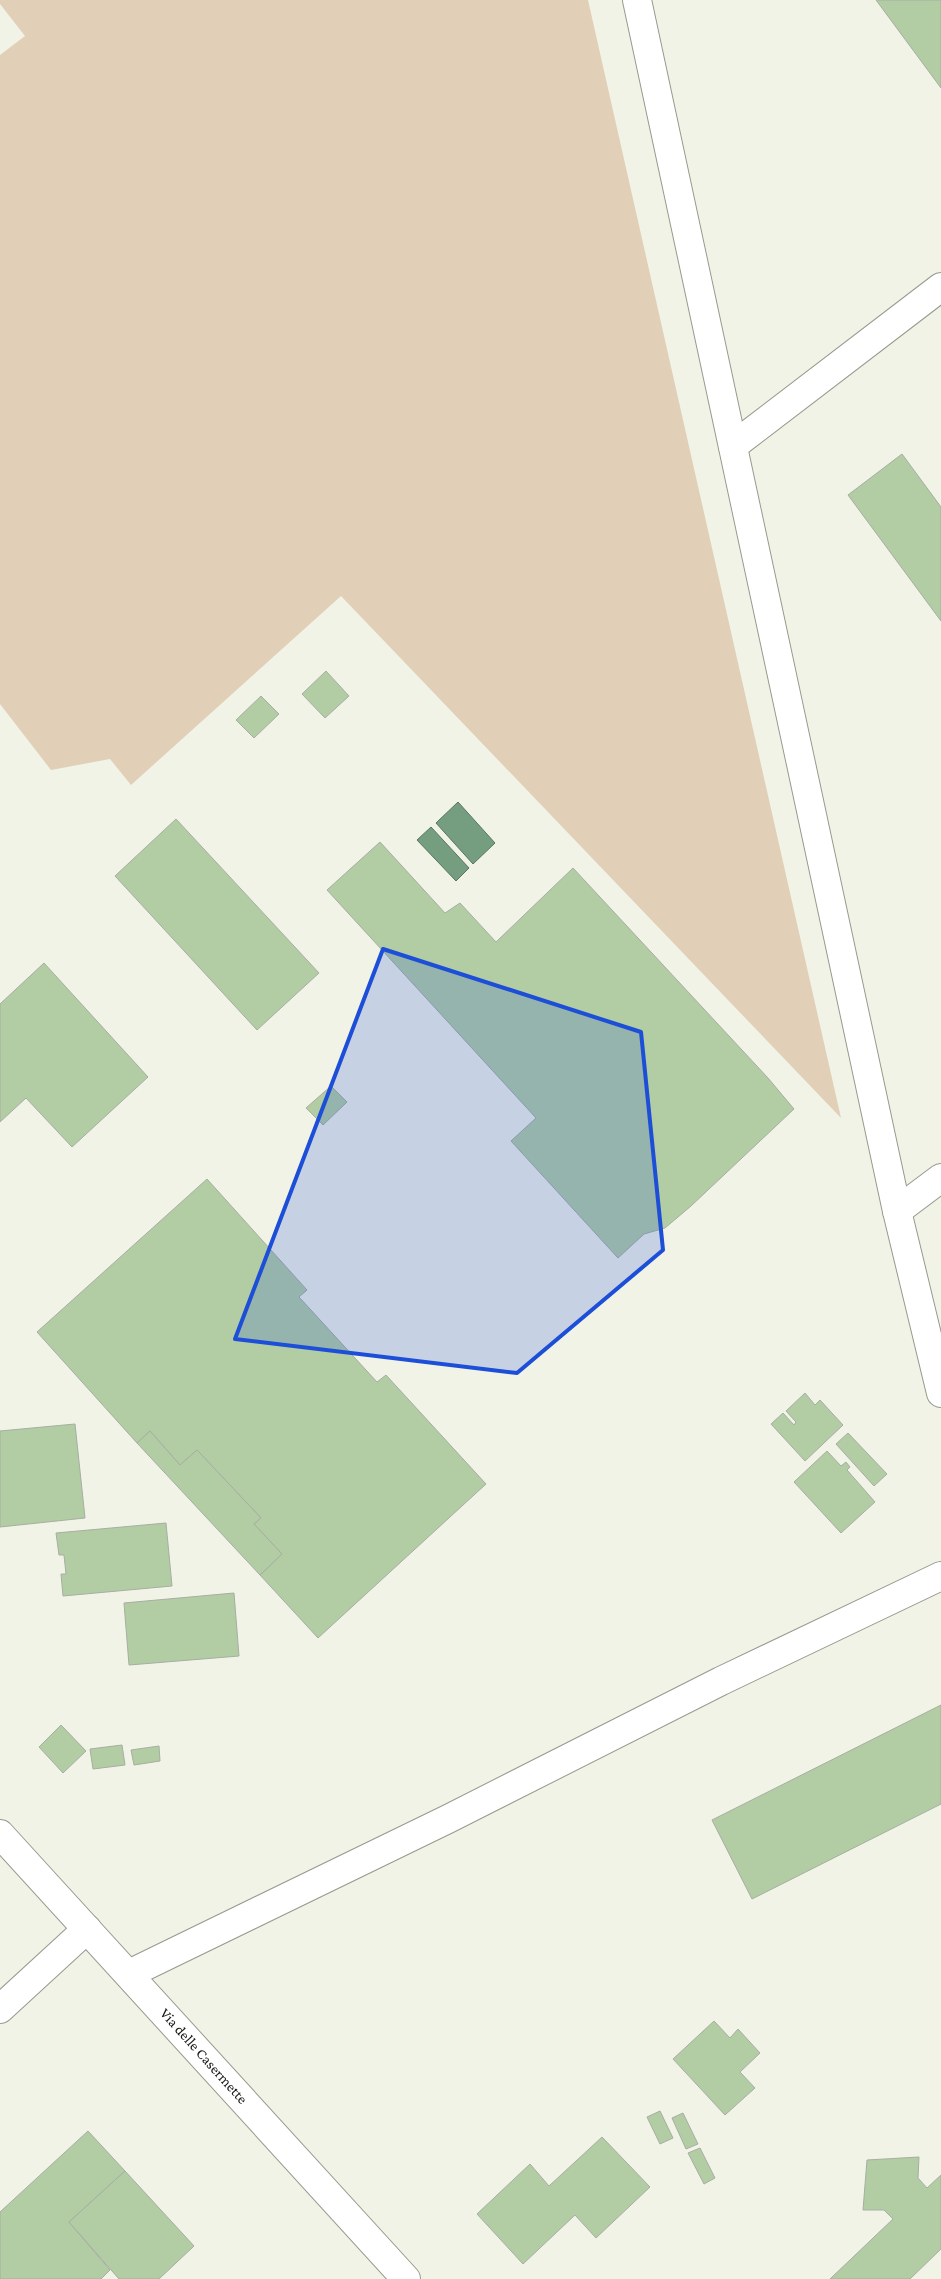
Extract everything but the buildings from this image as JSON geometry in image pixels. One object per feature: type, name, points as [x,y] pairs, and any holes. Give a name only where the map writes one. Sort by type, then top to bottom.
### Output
[{"type":"street","points":[[637,0],[897,1211],[941,1393]]},
{"type":"street","points":[[733,446],[941,287]]},
{"type":"street","points":[[897,1211],[941,1178]]},
{"type":"street","points":[[130,1974],[448,1819],[721,1680],[941,1576]]},
{"type":"street","name":"Via delle Casermette","points":[[0,1834],[130,1974],[406,2279]]},
{"type":"street","points":[[0,2009],[87,1929]]},
{"type":"highlighted area","points":[[383,949],[641,1032],[663,1250],[517,1373],[235,1339]]},
{"type":"shaded area","points":[[0,0],[588,0],[841,1118],[341,596],[131,785],[110,759],[51,770],[0,704],[0,55],[25,36],[0,4]]},
{"type":"shaded area","points":[[458,802],[495,843],[473,864],[436,823]]},
{"type":"shaded area","points":[[431,827],[469,868],[456,881],[417,840]]}]
